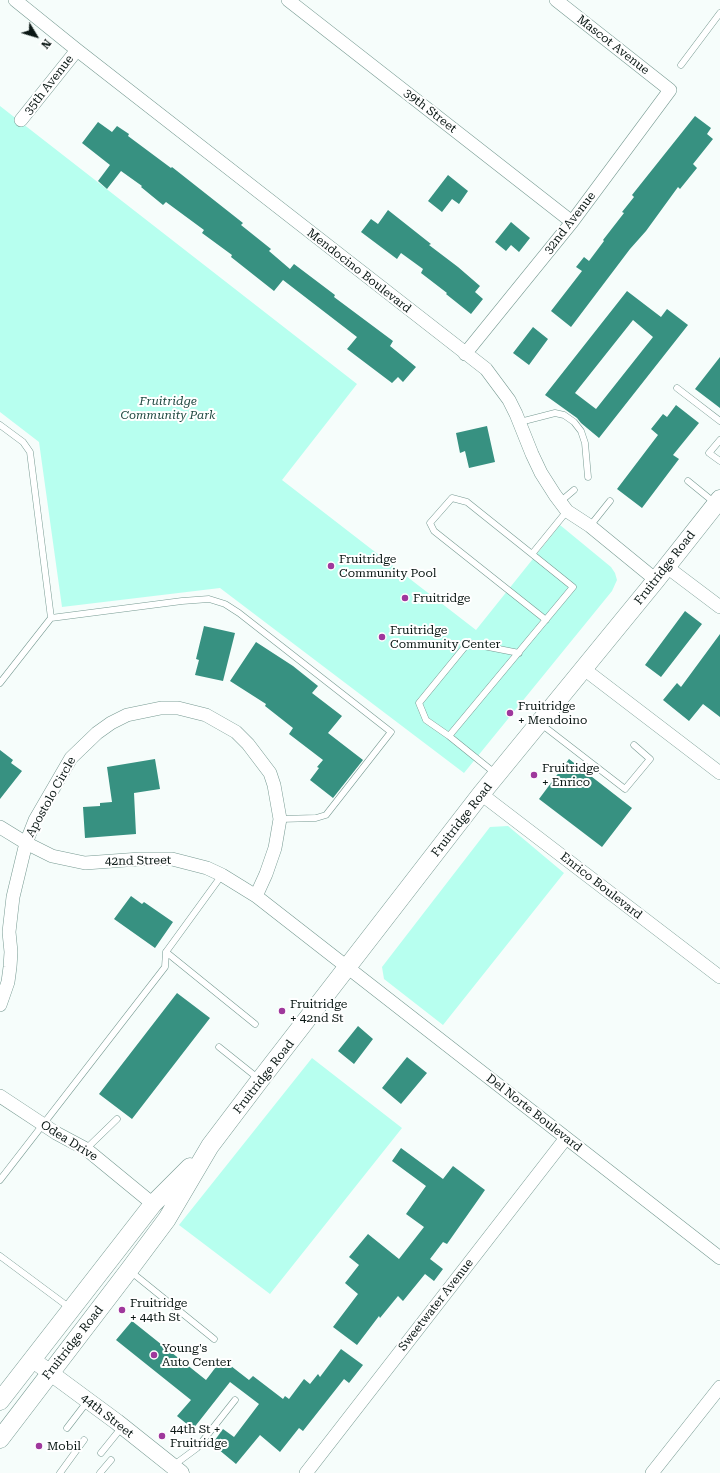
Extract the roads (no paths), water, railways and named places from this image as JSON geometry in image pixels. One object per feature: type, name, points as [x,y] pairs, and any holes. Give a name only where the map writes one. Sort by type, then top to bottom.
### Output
[{"type":"main road","name":"Fruitridge Road","points":[[0,1439],[167,1219],[210,1146],[260,1080],[481,794],[498,775],[719,501]]},
{"type":"main road","name":"Fruitridge Road","points":[[1,1399],[33,1360],[153,1204],[210,1146]]},
{"type":"street","name":"39th Street","points":[[288,0],[572,222]]},
{"type":"street","name":"Mascot Avenue","points":[[556,0],[670,90]]},
{"type":"street","name":"Mendocino Boulevard","points":[[19,1],[76,50],[486,369],[501,387],[509,400],[520,422],[541,473],[564,506],[590,526],[661,573],[720,607]]},
{"type":"street","name":"35th Avenue","points":[[21,120],[76,50]]},
{"type":"street","name":"32nd Avenue","points":[[465,354],[572,222],[670,90]]},
{"type":"street","points":[[584,669],[720,773]]},
{"type":"street","name":"Apostolo Circle","points":[[0,1005],[8,982],[10,967],[11,952],[5,932],[26,843],[35,820],[71,758],[97,732],[128,715],[161,708],[178,708],[206,715],[236,732],[248,744],[270,773],[274,785],[280,819],[276,848],[256,896]]},
{"type":"street","name":"Enrico Boulevard","points":[[481,794],[720,977]]},
{"type":"street","name":"42nd Street","points":[[0,826],[26,843],[52,856],[85,863],[140,859],[172,859],[207,868],[222,875],[256,896],[348,968]]},
{"type":"street","name":"Del Norte Boulevard","points":[[348,968],[720,1258]]},
{"type":"street","name":"Odea Drive","points":[[0,1096],[44,1125],[86,1149],[153,1204]]},
{"type":"street","name":"Sweetwater Avenue","points":[[306,1473],[566,1138]]},
{"type":"street","name":"44th Street","points":[[33,1360],[176,1470]]},
{"type":"street","points":[[652,1473],[720,1387]]},
{"type":"lane","points":[[681,65],[720,13]]},
{"type":"lane","points":[[677,388],[720,421]]},
{"type":"lane","points":[[520,422],[555,413],[564,415],[574,422],[581,431],[585,443],[588,477]]},
{"type":"lane","points":[[0,425],[23,442],[30,452],[50,618],[0,683]]},
{"type":"lane","points":[[720,440],[709,453],[720,461]]},
{"type":"lane","points":[[688,481],[719,501]]},
{"type":"lane","points":[[532,554],[574,490]]},
{"type":"lane","points":[[449,736],[519,653],[546,620],[573,587],[467,502],[452,498],[430,523],[434,531],[546,620]]},
{"type":"lane","points":[[590,526],[610,502]]},
{"type":"lane","points":[[50,618],[182,601],[209,599],[225,604],[391,732],[326,815],[316,818],[280,819]]},
{"type":"lane","points":[[498,775],[449,736],[426,720],[419,703],[468,643],[519,653]]},
{"type":"lane","points":[[539,723],[625,789],[650,759],[634,745]]},
{"type":"lane","points":[[0,1180],[165,967],[166,952],[222,875]]},
{"type":"lane","points":[[166,952],[256,1024]]},
{"type":"lane","points":[[219,1046],[260,1080]]},
{"type":"lane","points":[[86,1149],[117,1119]]},
{"type":"lane","points":[[0,1256],[71,1309]]},
{"type":"lane","points":[[129,1270],[214,1339]]},
{"type":"lane","points":[[176,1470],[197,1448],[235,1400]]},
{"type":"lane","points":[[67,1428],[88,1401]]},
{"type":"lane","points":[[101,1453],[122,1427]]},
{"type":"lane","points":[[60,1473],[84,1440]]},
{"type":"lane","points":[[100,1473],[110,1460]]},
{"type":"place","name":"Fruitridge Community Pool","points":[[331,566]]},
{"type":"place","name":"Fruitridge","points":[[405,598]]},
{"type":"place","name":"Fruitridge Community Center","points":[[382,637]]},
{"type":"place","name":"Fruitridge + Mendoino","points":[[510,713]]},
{"type":"place","name":"Fruitridge + Enrico","points":[[534,775]]},
{"type":"place","name":"Fruitridge + 42nd St","points":[[282,1011]]},
{"type":"place","name":"Fruitridge + 44th St","points":[[122,1310]]},
{"type":"place","name":"Young's Auto Center","points":[[154,1355]]},
{"type":"place","name":"44th St + Fruitridge","points":[[162,1436]]},
{"type":"place","name":"Mobil","points":[[39,1446]]},
{"type":"park label","name":"Fruitridge Community Park","points":[[168,408]]}]
